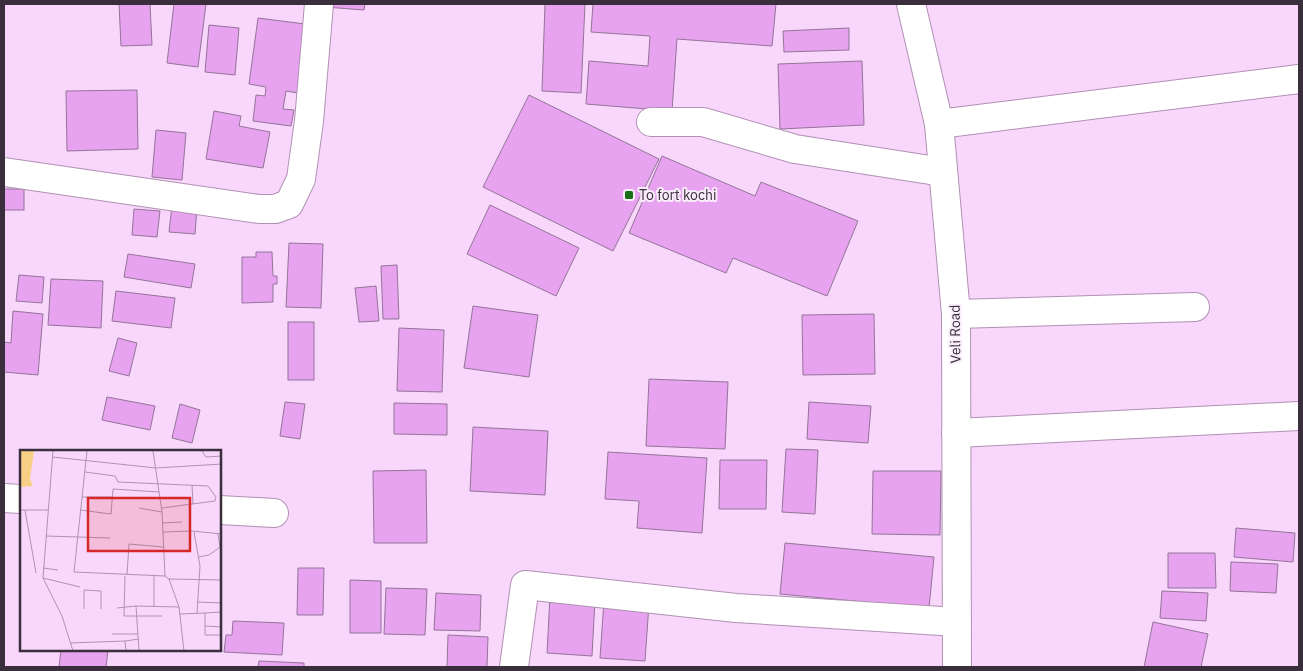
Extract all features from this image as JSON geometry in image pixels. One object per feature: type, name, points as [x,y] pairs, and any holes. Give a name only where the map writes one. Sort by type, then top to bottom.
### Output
[{"type":"street","points":[[4,172],[259,209],[275,209],[288,204],[301,179],[309,121],[319,4]]},
{"type":"street","name":"Veli Road","points":[[912,4],[939,124],[956,314],[957,667]]},
{"type":"street","points":[[939,124],[1299,79]]},
{"type":"street","points":[[651,122],[702,122],[795,149],[943,172]]},
{"type":"street","points":[[956,314],[1195,307]]},
{"type":"street","points":[[956,433],[1299,416]]},
{"type":"street","points":[[4,498],[20,499]]},
{"type":"street","points":[[221,510],[274,513]]},
{"type":"street","points":[[514,667],[525,585],[736,608],[957,622]]},
{"type":"building","points":[[119,4],[150,4],[152,45],[121,46]]},
{"type":"building","points":[[174,4],[206,4],[198,67],[167,63]]},
{"type":"building","points":[[325,4],[365,4],[364,10],[325,7]]},
{"type":"building","points":[[545,4],[585,4],[581,93],[542,91]]},
{"type":"building","points":[[593,4],[776,4],[772,46],[677,39],[672,111],[586,104],[589,61],[648,66],[650,36],[591,32]]},
{"type":"building","points":[[258,18],[313,25],[304,94],[286,91],[283,109],[294,110],[291,126],[253,121],[256,95],[265,96],[266,87],[249,84]]},
{"type":"building","points":[[209,25],[239,28],[235,75],[205,72]]},
{"type":"building","points":[[849,28],[849,50],[784,52],[783,31]]},
{"type":"building","points":[[862,61],[864,125],[780,129],[778,64]]},
{"type":"building","points":[[137,90],[138,149],[67,151],[66,91]]},
{"type":"building","points":[[529,95],[659,159],[613,251],[483,187]]},
{"type":"building","points":[[214,111],[241,116],[239,126],[270,132],[263,168],[206,159]]},
{"type":"building","points":[[156,130],[186,133],[182,180],[152,177]]},
{"type":"building","points":[[662,156],[755,196],[761,182],[858,221],[827,296],[733,258],[726,273],[629,233]]},
{"type":"building","points":[[4,189],[24,189],[24,210],[4,210]]},
{"type":"building","points":[[172,205],[197,208],[195,234],[169,232]]},
{"type":"building","points":[[490,205],[579,248],[556,296],[467,254]]},
{"type":"building","points":[[134,209],[160,211],[157,237],[132,235]]},
{"type":"building","points":[[289,243],[323,244],[321,308],[286,307]]},
{"type":"building","points":[[256,252],[272,252],[273,276],[277,276],[277,284],[273,284],[273,302],[242,303],[242,257],[256,257]]},
{"type":"building","points":[[128,254],[195,264],[191,288],[124,277]]},
{"type":"building","points":[[397,265],[399,319],[383,319],[381,266]]},
{"type":"building","points":[[19,275],[44,277],[42,303],[16,301]]},
{"type":"building","points":[[51,279],[103,281],[101,328],[48,325]]},
{"type":"building","points":[[376,286],[379,321],[359,322],[355,288]]},
{"type":"building","points":[[116,291],[175,298],[171,328],[112,321]]},
{"type":"building","points":[[473,306],[538,315],[529,377],[464,368]]},
{"type":"building","points":[[13,311],[43,314],[38,375],[4,372],[4,342],[11,343]]},
{"type":"building","points":[[874,314],[875,374],[803,375],[802,315]]},
{"type":"building","points":[[288,322],[314,322],[314,380],[288,380]]},
{"type":"building","points":[[399,328],[444,330],[442,392],[397,391]]},
{"type":"building","points":[[118,338],[137,343],[129,376],[109,371]]},
{"type":"building","points":[[649,379],[728,382],[725,449],[646,446]]},
{"type":"building","points":[[107,397],[155,406],[150,430],[102,420]]},
{"type":"building","points":[[285,402],[305,404],[300,439],[280,436]]},
{"type":"building","points":[[809,402],[871,406],[868,443],[807,439]]},
{"type":"building","points":[[394,403],[447,404],[447,435],[394,434]]},
{"type":"building","points":[[180,404],[200,410],[192,443],[172,438]]},
{"type":"building","points":[[473,427],[548,431],[545,495],[470,491]]},
{"type":"building","points":[[786,449],[818,450],[815,514],[782,512]]},
{"type":"building","points":[[608,452],[707,458],[702,533],[637,528],[639,501],[605,499]]},
{"type":"building","points":[[720,460],[767,460],[766,509],[719,509]]},
{"type":"building","points":[[426,470],[427,543],[374,543],[373,471]]},
{"type":"building","points":[[873,471],[941,471],[940,535],[872,534]]},
{"type":"building","points":[[1236,528],[1295,533],[1293,562],[1234,557]]},
{"type":"building","points":[[785,543],[934,557],[929,608],[780,594]]},
{"type":"building","points":[[1168,553],[1215,553],[1216,588],[1168,588]]},
{"type":"building","points":[[1231,562],[1278,564],[1276,593],[1230,591]]},
{"type":"building","points":[[298,568],[324,568],[323,615],[297,615]]},
{"type":"building","points":[[350,580],[381,581],[381,633],[350,633]]},
{"type":"building","points":[[386,588],[427,589],[425,635],[384,634]]},
{"type":"building","points":[[1162,591],[1208,593],[1206,621],[1160,618]]},
{"type":"building","points":[[436,593],[481,595],[480,631],[434,630]]},
{"type":"building","points":[[550,596],[595,599],[592,656],[547,653]]},
{"type":"building","points":[[604,601],[649,604],[645,661],[600,658]]},
{"type":"building","points":[[233,621],[284,623],[282,655],[224,652],[226,635],[232,635]]},
{"type":"building","points":[[1153,622],[1208,634],[1201,667],[1144,667]]},
{"type":"building","points":[[448,635],[488,637],[487,667],[447,667]]},
{"type":"building","points":[[61,651],[108,651],[106,667],[59,667]]},
{"type":"building","points":[[259,661],[304,663],[304,667],[258,667]]},
{"type":"place","name":"To fort kochi","points":[[629,195]]}]
